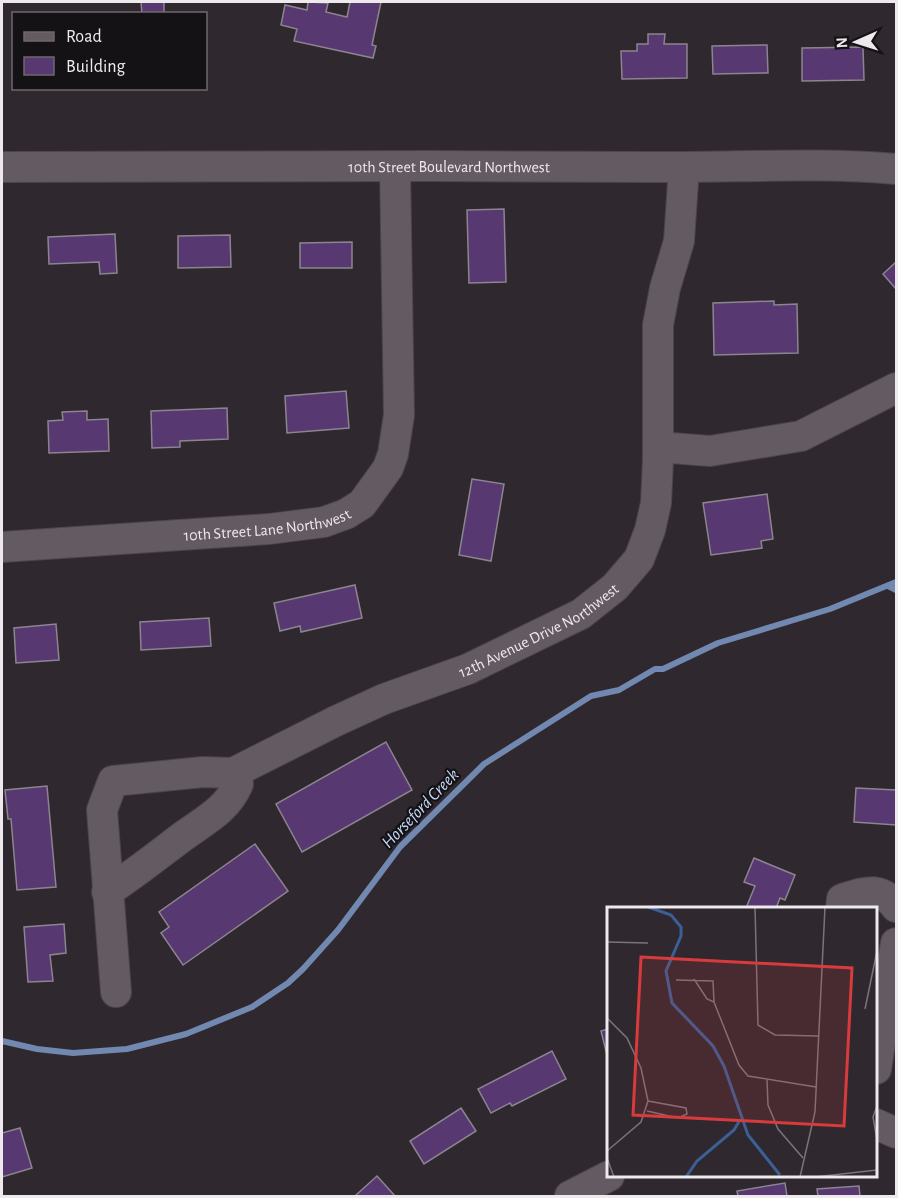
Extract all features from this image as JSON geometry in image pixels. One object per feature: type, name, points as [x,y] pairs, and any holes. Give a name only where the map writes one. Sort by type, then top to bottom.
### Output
[{"type":"street","name":"10th Street Boulevard Northwest","points":[[2,167],[827,165],[897,169]]},
{"type":"street","name":"10th Street Lane Northwest","points":[[2,547],[269,529],[324,522],[346,514],[362,504],[388,468],[393,454],[399,415],[395,167]]},
{"type":"street","name":"12th Avenue Drive Northwest","points":[[233,773],[384,699],[468,669],[581,614],[615,587],[639,559],[650,530],[656,503],[658,325],[665,288],[679,241],[684,167]]},
{"type":"street","points":[[658,447],[710,451],[801,436],[897,388]]},
{"type":"street","points":[[107,892],[141,870],[182,837],[217,813],[232,798],[238,784],[233,773],[203,772],[112,781],[102,810],[107,892],[116,992]]},
{"type":"street","points":[[841,907],[842,899],[872,891],[886,896],[897,907]]},
{"type":"street","points":[[877,1064],[897,943]]},
{"type":"street","points":[[877,1124],[897,1133]]},
{"type":"street","points":[[570,1197],[607,1177]]},
{"type":"building","points":[[141,2],[164,2],[164,12],[142,12]]},
{"type":"building","points":[[308,2],[328,3],[326,12],[347,17],[350,2],[381,2],[372,45],[376,46],[373,58],[294,41],[297,29],[281,25],[285,5],[307,10]]},
{"type":"building","points":[[648,34],[665,34],[664,44],[687,44],[687,78],[622,79],[621,51],[637,51],[637,44],[648,44]]},
{"type":"building","points":[[767,45],[768,73],[713,74],[712,46]]},
{"type":"building","points":[[863,47],[864,80],[802,81],[802,48]]},
{"type":"building","points":[[504,209],[506,282],[469,283],[467,210]]},
{"type":"building","points":[[115,234],[117,273],[100,274],[99,262],[49,264],[48,237]]},
{"type":"building","points":[[230,235],[231,267],[178,268],[178,236]]},
{"type":"building","points":[[352,242],[352,268],[300,268],[300,243]]},
{"type":"building","points":[[896,262],[896,289],[883,274]]},
{"type":"building","points":[[774,301],[774,305],[797,304],[798,353],[714,355],[713,303]]},
{"type":"building","points":[[346,391],[349,428],[287,433],[285,396]]},
{"type":"building","points":[[227,408],[228,439],[180,441],[180,447],[152,448],[151,411]]},
{"type":"building","points":[[87,411],[87,420],[108,419],[109,451],[49,453],[48,421],[63,420],[62,412]]},
{"type":"building","points":[[472,479],[504,484],[491,561],[459,555]]},
{"type":"building","points":[[767,494],[773,539],[761,541],[762,548],[711,555],[703,503]]},
{"type":"building","points":[[355,585],[362,618],[301,632],[300,626],[280,631],[274,603]]},
{"type":"building","points":[[209,618],[211,646],[141,650],[140,622]]},
{"type":"building","points":[[56,624],[59,660],[16,663],[14,628]]},
{"type":"building","points":[[386,742],[412,790],[302,852],[276,804]]},
{"type":"building","points":[[47,786],[56,887],[17,890],[11,819],[8,819],[5,790]]},
{"type":"building","points":[[856,788],[896,790],[896,825],[854,822]]},
{"type":"building","points":[[255,844],[288,891],[183,965],[161,933],[169,927],[159,912]]},
{"type":"building","points":[[754,858],[795,875],[785,900],[780,898],[776,907],[746,907],[755,886],[744,882]]},
{"type":"building","points":[[64,924],[66,953],[50,955],[53,981],[28,982],[24,927]]},
{"type":"building","points":[[607,1029],[607,1055],[601,1031]]},
{"type":"building","points":[[552,1051],[566,1079],[512,1106],[510,1103],[491,1113],[478,1089]]},
{"type":"building","points":[[461,1108],[476,1131],[424,1164],[410,1141]]},
{"type":"building","points":[[20,1128],[32,1168],[2,1177],[2,1133]]},
{"type":"building","points":[[377,1176],[395,1196],[355,1196]]},
{"type":"building","points":[[785,1183],[787,1196],[738,1196],[737,1191]]},
{"type":"building","points":[[859,1186],[860,1196],[818,1196],[817,1189]]},
{"type":"waterway","name":"Horseford Creek","points":[[2,1041],[37,1049],[73,1053],[127,1049],[186,1034],[252,1007],[288,983],[303,969],[338,930],[400,847],[484,764],[591,696],[619,690],[655,669],[663,669],[718,643],[830,609],[896,582]]},
{"type":"waterway","points":[[888,586],[896,590]]}]
